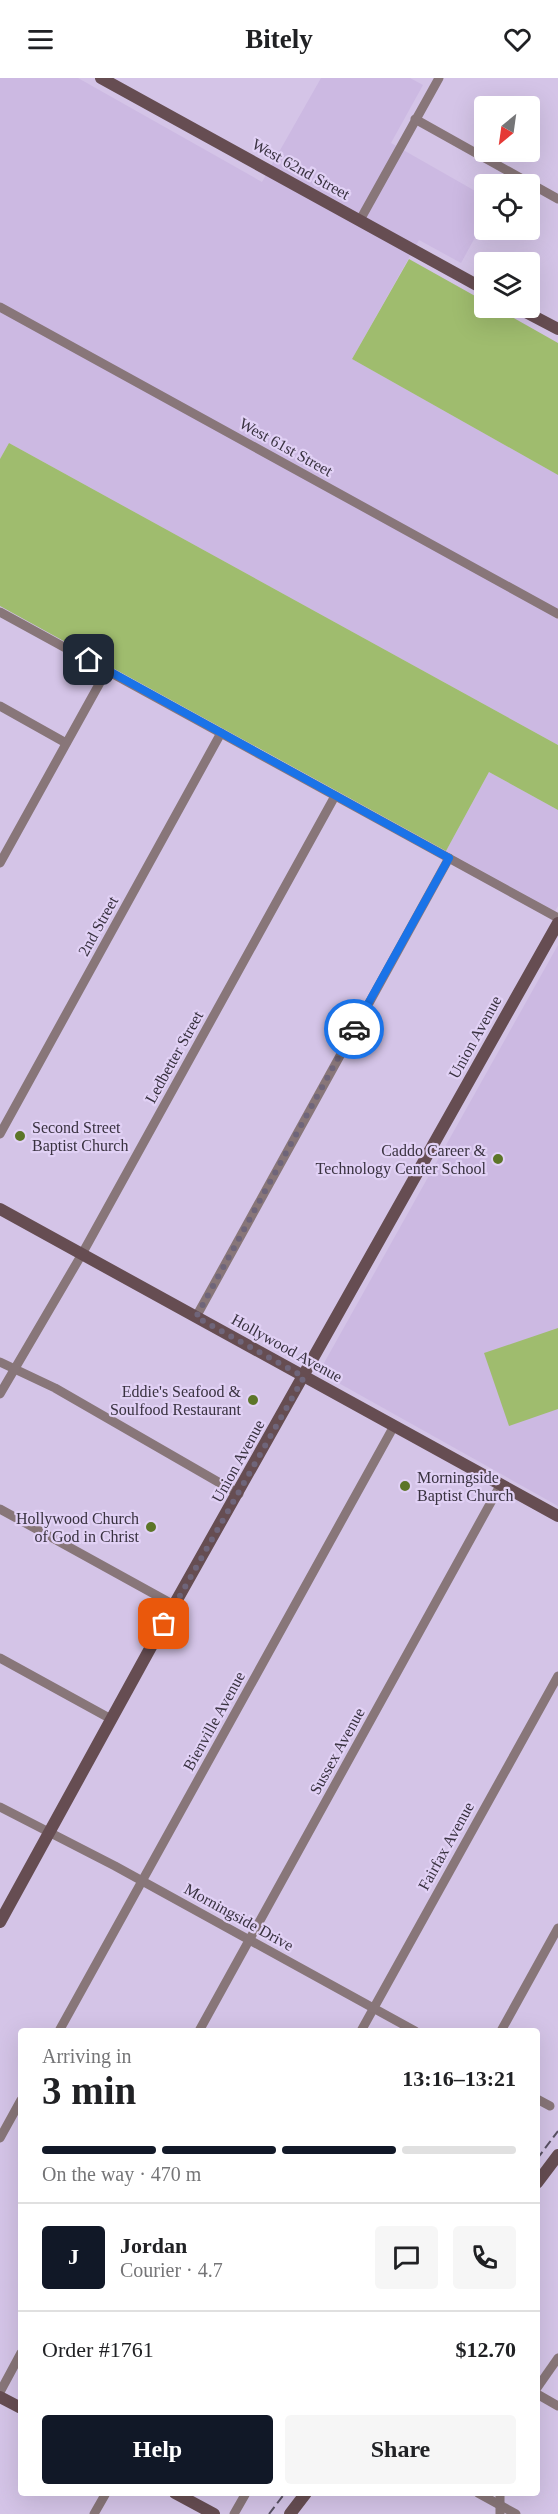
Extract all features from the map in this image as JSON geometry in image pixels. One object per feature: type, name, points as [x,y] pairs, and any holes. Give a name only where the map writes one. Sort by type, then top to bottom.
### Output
[{"type":"street","name":"West 62nd Street","points":[[101,78],[474,283]]},
{"type":"street","points":[[360,220],[439,78]]},
{"type":"street","points":[[415,119],[558,199]]},
{"type":"street","name":"West 61st Street","points":[[0,308],[558,614]]},
{"type":"street","points":[[537,318],[558,329]]},
{"type":"street","points":[[0,612],[558,918]]},
{"type":"street","points":[[0,863],[107,670]]},
{"type":"street","points":[[0,706],[66,743]]},
{"type":"street","name":"2nd Street","points":[[0,1134],[220,733]]},
{"type":"street","name":"Ledbetter Street","points":[[0,1394],[82,1254],[335,796]]},
{"type":"street","points":[[196,1317],[449,858]]},
{"type":"street","name":"Union Avenue","points":[[0,1922],[174,1605],[558,923]]},
{"type":"street","name":"Hollywood Avenue","points":[[0,1209],[558,1516]]},
{"type":"street","points":[[0,1362],[65,1394],[238,1494]]},
{"type":"street","name":"Bienville Avenue","points":[[61,2028],[394,1426]]},
{"type":"street","name":"Sussex Avenue","points":[[201,2028],[501,1484]]},
{"type":"street","points":[[0,1509],[174,1605]]},
{"type":"street","points":[[0,1658],[111,1719]]},
{"type":"street","name":"Fairfax Avenue","points":[[363,2028],[558,1676]]},
{"type":"street","name":"Morningside Drive","points":[[0,1807],[142,1881],[410,2028]]},
{"type":"street","points":[[503,2028],[558,1928]]},
{"type":"street","points":[[540,2101],[550,2106]]},
{"type":"street","points":[[0,2138],[18,2105]]},
{"type":"street","points":[[540,2179],[558,2155]]},
{"type":"street","points":[[540,2384],[558,2358]]},
{"type":"street","points":[[18,2360],[0,2394],[18,2406]]},
{"type":"street","points":[[540,2396],[558,2406]]},
{"type":"street","points":[[94,2514],[104,2496]]},
{"type":"street","points":[[181,2496],[214,2514]]},
{"type":"street","points":[[234,2514],[244,2496]]},
{"type":"street","points":[[290,2514],[304,2496]]},
{"type":"street","points":[[482,2496],[500,2510],[516,2514]]},
{"type":"shaded area","points":[[0,78],[78,78],[262,182],[321,78],[410,78],[423,85],[391,143],[474,190],[474,239],[461,263],[419,240],[352,359],[558,475],[558,745],[9,443],[0,459]]},
{"type":"shaded area","points":[[489,772],[558,810],[558,906],[555,911],[446,851]]},
{"type":"shaded area","name":"Caddo Career & Technology Center School","points":[[558,945],[558,1506],[319,1372]]},
{"type":"green space","points":[[409,259],[474,295],[474,318],[514,318],[558,343],[558,475],[352,359]]},
{"type":"green space","points":[[9,443],[558,745],[558,810],[489,772],[446,851],[0,606],[0,459]]},
{"type":"green space","points":[[558,1328],[558,1409],[509,1426],[484,1353]]},
{"type":"railway","points":[[540,2155],[558,2131]]},
{"type":"railway","points":[[269,2514],[283,2496]]},
{"type":"way so far","points":[[164,1624],[304,1377],[196,1317],[354,1029]]},
{"type":"place","name":"Second Street Baptist Church","points":[[20,1136]]},
{"type":"place","name":"Caddo Career & Technology Center School","points":[[498,1159]]},
{"type":"place","name":"Eddie's Seafood & Soulfood Restaurant","points":[[253,1400]]},
{"type":"place","name":"Morningside Baptist Church","points":[[405,1486]]},
{"type":"place","name":"Hollywood Church of God in Christ","points":[[151,1527]]},
{"type":"route","points":[[89,660],[449,858],[354,1029]]}]
